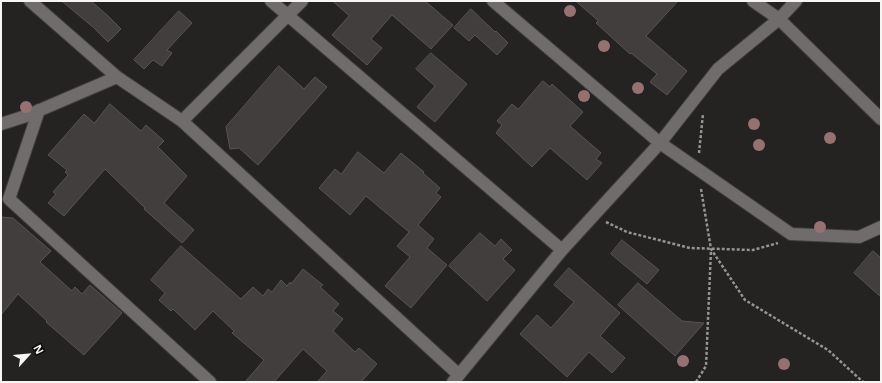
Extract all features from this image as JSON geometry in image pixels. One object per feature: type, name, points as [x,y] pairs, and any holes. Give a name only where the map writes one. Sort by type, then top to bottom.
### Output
[{"type":"street","points":[[30,1],[116,77],[182,122],[456,379],[562,250],[660,143],[718,69],[778,20],[796,1]]},
{"type":"street","points":[[271,1],[562,250]]},
{"type":"street","points":[[182,122],[302,1]]},
{"type":"street","points":[[493,1],[660,143],[791,234],[859,237],[881,227]]},
{"type":"street","points":[[753,1],[778,20],[881,118]]},
{"type":"street","points":[[1,124],[26,116],[116,77]]},
{"type":"street","points":[[39,110],[9,200],[210,382]]},
{"type":"path","points":[[696,382],[706,366],[711,249],[697,169],[706,84]]},
{"type":"path","points":[[593,216],[627,232],[690,248],[753,250],[807,235]]},
{"type":"path","points":[[711,249],[745,300],[828,350],[863,382]]},
{"type":"building","points":[[62,1],[91,1],[121,29],[108,42]]},
{"type":"building","points":[[333,1],[425,1],[453,25],[431,49],[392,15],[371,39],[382,48],[367,65],[332,35],[349,16]]},
{"type":"building","points":[[576,1],[678,1],[646,36],[687,71],[667,95],[650,82],[657,74],[631,53],[630,54],[596,23],[598,21]]},
{"type":"building","points":[[471,9],[508,43],[497,55],[475,35],[469,41],[454,28]]},
{"type":"building","points":[[179,11],[192,23],[167,50],[172,53],[162,66],[153,60],[144,69],[134,60]]},
{"type":"building","points":[[431,53],[467,84],[435,122],[417,107],[435,86],[416,69]]},
{"type":"building","points":[[279,66],[304,89],[315,77],[327,87],[258,165],[239,148],[230,149],[226,127]]},
{"type":"building","points":[[543,81],[550,87],[552,84],[583,112],[570,126],[601,153],[596,159],[602,163],[587,180],[550,148],[532,167],[496,133],[502,125],[497,121],[512,104],[518,109]]},
{"type":"building","points":[[110,104],[141,131],[146,125],[164,141],[158,147],[187,176],[164,203],[194,230],[182,243],[144,209],[145,208],[105,169],[64,216],[48,203],[56,194],[53,192],[68,175],[65,172],[67,170],[48,155],[84,114],[94,123]]},
{"type":"building","points":[[358,152],[384,173],[401,153],[424,172],[423,173],[440,188],[436,193],[441,197],[418,225],[434,239],[427,248],[447,265],[411,308],[385,286],[410,257],[397,246],[409,232],[366,196],[350,215],[319,188],[335,169],[341,174]]},
{"type":"building","points":[[1,217],[13,218],[51,251],[40,262],[72,291],[75,287],[82,294],[90,285],[122,313],[84,355],[46,322],[47,321],[18,294],[1,315]]},
{"type":"building","points":[[480,233],[495,246],[501,239],[512,250],[503,259],[515,270],[487,301],[449,266]]},
{"type":"building","points":[[622,240],[659,270],[647,284],[611,254]]},
{"type":"building","points":[[181,246],[241,299],[253,287],[263,296],[268,289],[272,292],[281,280],[287,286],[290,282],[291,284],[303,269],[323,285],[320,287],[339,304],[333,311],[343,319],[333,331],[355,352],[359,348],[377,364],[361,382],[317,382],[327,371],[303,349],[274,382],[245,382],[264,360],[232,333],[234,331],[213,311],[195,330],[173,309],[171,311],[159,300],[165,293],[151,280]]},
{"type":"building","points":[[873,251],[881,258],[881,297],[854,273]]},
{"type":"building","points":[[569,268],[620,313],[600,336],[625,358],[612,373],[589,352],[567,377],[520,334],[537,315],[551,328],[574,302],[554,285]]},
{"type":"building","points":[[638,283],[682,321],[704,323],[675,356],[618,305]]}]
